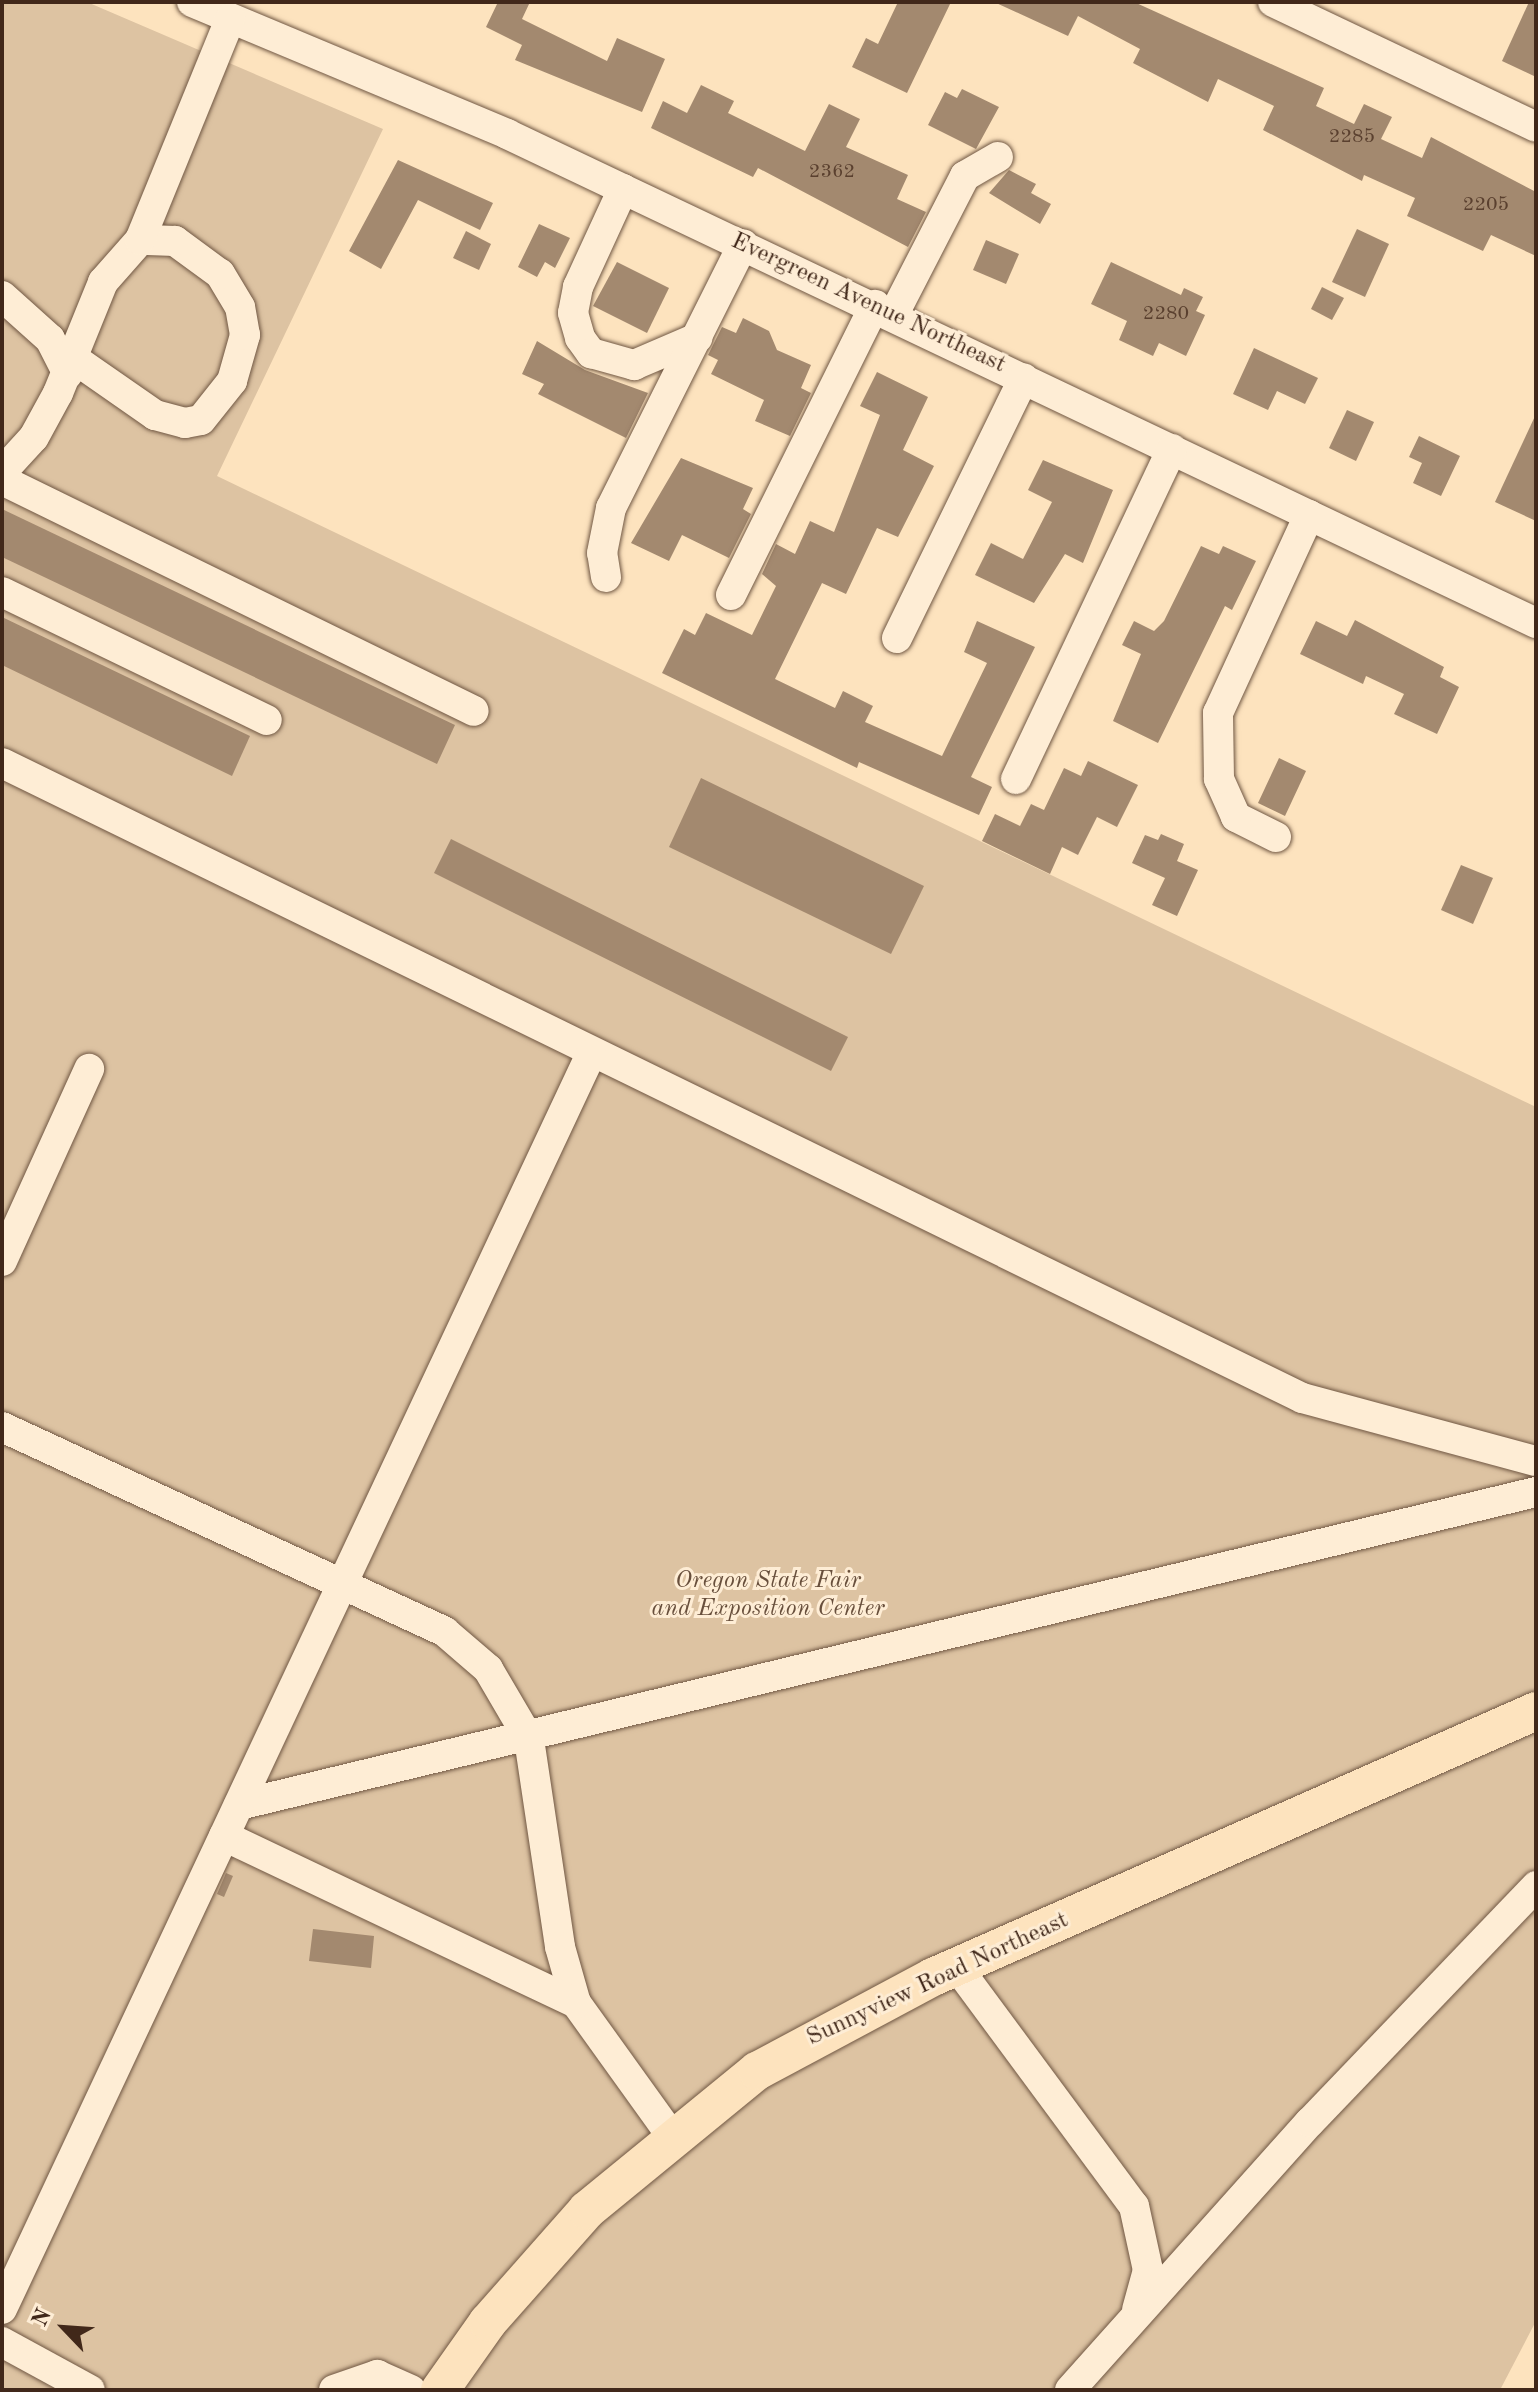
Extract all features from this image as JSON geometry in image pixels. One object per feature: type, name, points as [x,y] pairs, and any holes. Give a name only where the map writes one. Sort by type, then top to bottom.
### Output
[{"type":"main road","name":"Sunnyview Road Northeast","points":[[440,2390],[488,2322],[587,2210],[671,2135],[793,2049],[957,1967],[1536,1711]]},
{"type":"street","points":[[1273,2],[1536,127]]},
{"type":"street","points":[[2,472],[34,437],[71,366],[103,282],[140,240],[214,9]]},
{"type":"street","name":"Evergreen Avenue Northeast","points":[[214,9],[623,189],[885,309],[1536,623]]},
{"type":"street","points":[[731,595],[885,309],[965,176],[998,157]]},
{"type":"street","points":[[623,189],[578,287],[573,313],[580,338],[591,353],[634,365],[697,338]]},
{"type":"street","points":[[2,296],[50,339],[71,366],[155,415],[185,423],[201,420],[232,381],[245,335],[240,307],[220,274],[175,241],[140,240]]},
{"type":"street","points":[[606,577],[602,553],[611,508],[743,244]]},
{"type":"street","points":[[897,638],[1024,378]]},
{"type":"street","points":[[1016,779],[1172,449]]},
{"type":"street","points":[[2,480],[474,711]]},
{"type":"street","points":[[1276,837],[1236,817],[1219,779],[1218,713],[1309,515]]},
{"type":"street","points":[[2,592],[267,720]]},
{"type":"street","points":[[2,763],[591,1054],[1302,1398],[1536,1461]]},
{"type":"street","points":[[2,2309],[591,1054]]},
{"type":"street","points":[[2,1261],[89,1069]]},
{"type":"street","points":[[2,1427],[342,1584],[467,1648],[513,1700],[529,1739],[560,1947],[576,2003],[671,2135]]},
{"type":"street","points":[[239,1805],[529,1739],[1536,1492]]},
{"type":"street","points":[[224,1836],[576,2003]]},
{"type":"street","points":[[1070,2390],[1536,1886]]},
{"type":"street","points":[[957,1967],[1134,2206],[1148,2270],[1133,2319]]},
{"type":"street","points":[[2,2342],[90,2390]]},
{"type":"street","points":[[334,2390],[377,2375],[411,2390]]},
{"type":"green space","name":"Oregon State Fair and Exposition Center","points":[[2,2],[87,2],[383,129],[217,476],[1536,1107],[1536,2321],[1500,2390],[2,2390]]},
{"type":"building","points":[[498,2],[530,2],[522,19],[607,61],[617,38],[665,59],[642,112],[515,60],[522,45],[486,27]]},
{"type":"building","points":[[898,2],[951,2],[907,93],[852,67],[866,38],[878,44]]},
{"type":"building","points":[[994,2],[1134,2],[1324,88],[1316,106],[1354,124],[1364,104],[1392,117],[1381,139],[1422,158],[1431,137],[1536,192],[1536,256],[1491,235],[1483,251],[1407,216],[1415,198],[1364,175],[1362,181],[1263,130],[1274,106],[1218,79],[1208,102],[1133,63],[1140,49],[1078,16],[1068,36]]},
{"type":"building","points":[[1529,2],[1536,2],[1536,77],[1502,61]]},
{"type":"building","points":[[701,85],[734,101],[728,113],[805,151],[829,104],[860,119],[846,147],[908,175],[897,199],[926,212],[908,247],[758,168],[753,177],[651,128],[663,101],[687,113]]},
{"type":"building","points":[[962,89],[999,107],[976,149],[928,125],[945,92],[957,98]]},
{"type":"building","points":[[398,160],[493,203],[480,230],[418,200],[381,269],[349,251]]},
{"type":"building","points":[[1009,170],[1036,184],[1031,193],[1051,204],[1040,224],[989,193]]},
{"type":"building","points":[[539,224],[570,238],[555,268],[545,262],[537,277],[518,267]]},
{"type":"building","points":[[1357,229],[1389,244],[1365,297],[1332,282]]},
{"type":"building","points":[[466,231],[491,244],[479,270],[453,258]]},
{"type":"building","points":[[986,240],[1019,254],[1006,284],[973,270]]},
{"type":"building","points":[[617,262],[669,288],[647,333],[593,306]]},
{"type":"building","points":[[1111,262],[1181,295],[1184,288],[1203,297],[1196,311],[1205,315],[1186,356],[1159,343],[1153,356],[1119,340],[1127,321],[1091,304]]},
{"type":"building","points":[[1322,287],[1344,298],[1332,320],[1311,309]]},
{"type":"building","points":[[743,318],[769,331],[777,350],[811,365],[801,388],[811,393],[790,436],[755,421],[764,400],[711,374],[718,360],[708,355],[722,327],[736,333]]},
{"type":"building","points":[[537,341],[585,370],[648,393],[626,438],[538,394],[544,384],[522,374]]},
{"type":"building","points":[[1254,348],[1318,378],[1305,404],[1277,391],[1268,410],[1233,394]]},
{"type":"building","points":[[877,372],[928,397],[903,450],[934,466],[898,537],[877,528],[846,594],[822,583],[775,679],[835,708],[843,691],[873,706],[865,722],[942,756],[987,663],[964,652],[977,621],[1035,647],[971,777],[992,787],[979,815],[859,762],[857,768],[662,673],[684,629],[695,635],[706,613],[752,635],[776,586],[762,574],[776,544],[795,554],[810,521],[834,532],[880,415],[860,406]]},
{"type":"building","points":[[1347,410],[1374,422],[1356,461],[1329,448]]},
{"type":"building","points":[[1536,414],[1536,521],[1495,502]]},
{"type":"building","points":[[1419,436],[1460,456],[1441,496],[1413,483],[1422,463],[1409,457]]},
{"type":"building","points":[[681,458],[753,488],[743,509],[751,514],[729,558],[682,535],[669,561],[631,543]]},
{"type":"building","points":[[1043,460],[1113,490],[1083,563],[1065,554],[1034,603],[975,575],[991,543],[1023,559],[1052,502],[1028,490]]},
{"type":"building","points":[[2,509],[455,725],[437,764],[2,557]]},
{"type":"building","points":[[1201,546],[1219,554],[1223,546],[1256,561],[1232,610],[1225,606],[1158,743],[1113,721],[1141,654],[1122,645],[1134,621],[1154,631],[1164,621]]},
{"type":"building","points":[[2,617],[250,736],[232,776],[2,665]]},
{"type":"building","points":[[1355,620],[1444,667],[1440,677],[1459,687],[1437,734],[1394,714],[1404,694],[1366,676],[1363,684],[1300,654],[1316,621],[1347,636]]},
{"type":"building","points":[[1279,758],[1306,771],[1285,816],[1258,803]]},
{"type":"building","points":[[1088,761],[1138,785],[1117,827],[1097,817],[1078,855],[1062,847],[1050,874],[982,841],[995,814],[1020,826],[1031,804],[1044,810],[1064,768],[1081,776]]},
{"type":"building","points":[[701,778],[924,886],[891,954],[669,847]]},
{"type":"building","points":[[1161,834],[1184,844],[1177,861],[1198,870],[1177,916],[1152,905],[1165,878],[1132,863],[1145,835],[1158,840]]},
{"type":"building","points":[[451,839],[848,1037],[831,1071],[434,873]]},
{"type":"building","points":[[1461,865],[1493,878],[1473,924],[1441,910]]},
{"type":"building","points":[[226,1873],[233,1876],[224,1897],[217,1894]]},
{"type":"building","points":[[313,1929],[374,1936],[371,1968],[309,1961]]}]
